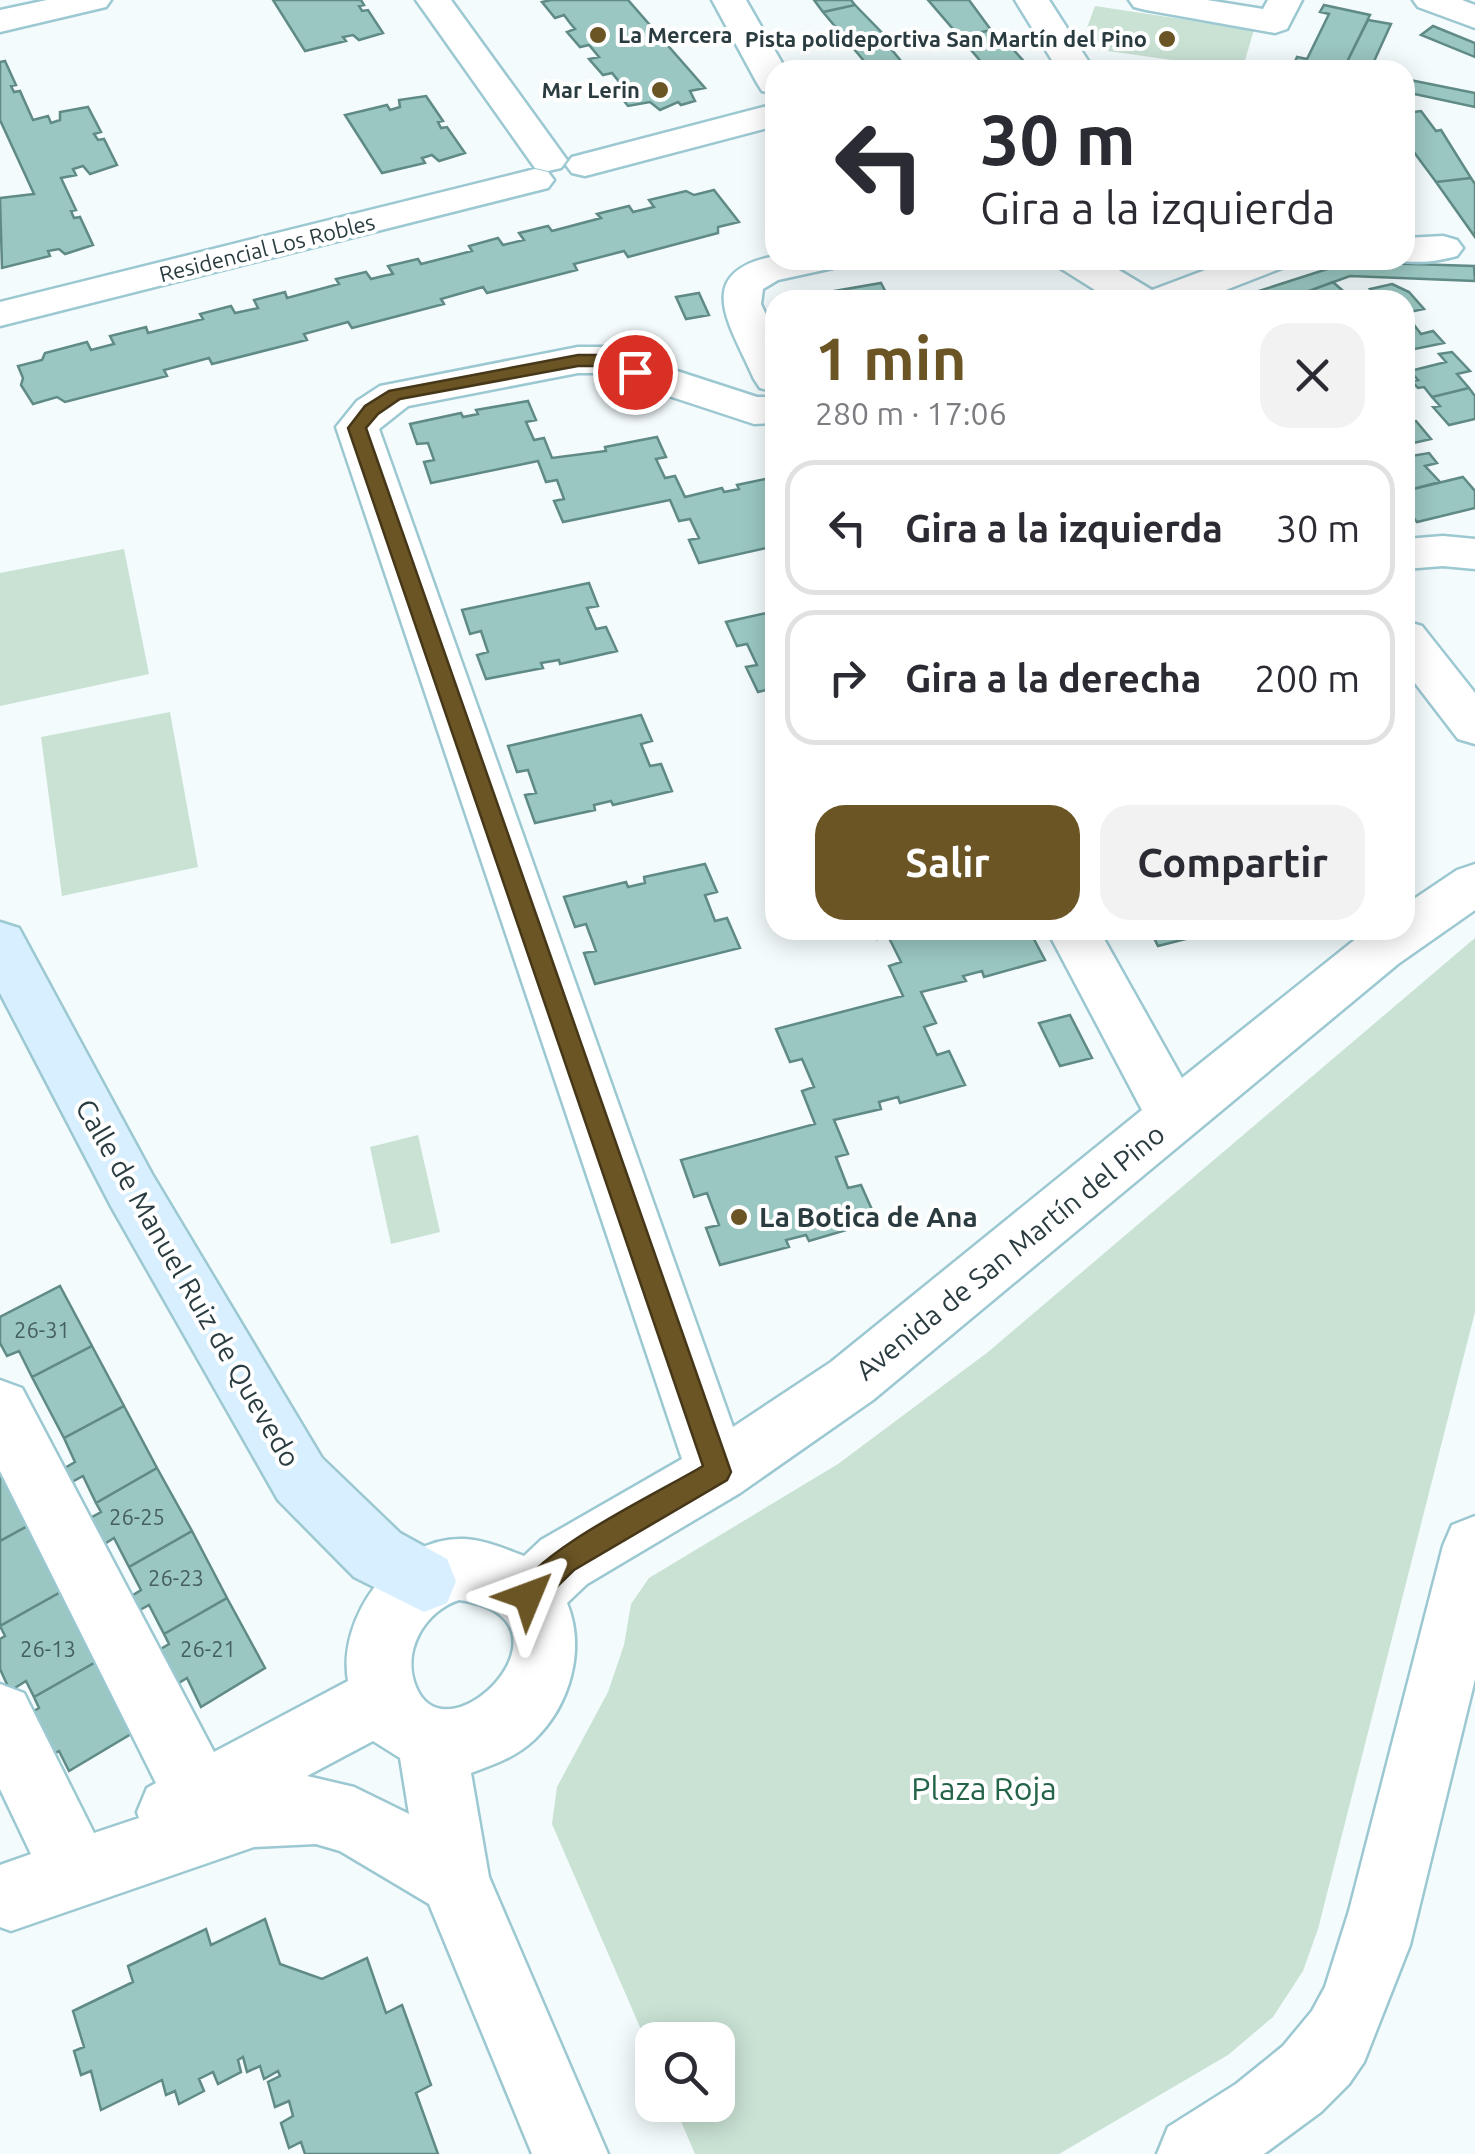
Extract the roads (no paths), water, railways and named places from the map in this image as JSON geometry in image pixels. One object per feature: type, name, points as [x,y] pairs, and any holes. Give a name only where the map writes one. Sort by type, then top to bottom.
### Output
[{"type":"main road","name":"Calle de Manuel Ruiz de Quevedo","points":[[4,959],[132,1191],[300,1479],[377,1555],[424,1581]]},
{"type":"street","points":[[0,21],[94,0]]},
{"type":"street","points":[[434,0],[556,168]]},
{"type":"street","points":[[729,0],[765,65]]},
{"type":"street","points":[[1032,0],[1070,60]]},
{"type":"street","points":[[1146,0],[1280,11],[1258,59]]},
{"type":"street","points":[[1430,0],[1475,18]]},
{"type":"street","name":"Residencial Los Robles","points":[[0,314],[556,168],[765,117]]},
{"type":"street","points":[[765,357],[741,304],[744,284],[766,270]]},
{"type":"street","points":[[1090,270],[1124,290]]},
{"type":"street","points":[[1189,290],[1242,270]]},
{"type":"street","points":[[718,1472],[356,428],[372,410],[395,395],[578,360],[603,360],[754,411],[765,410]]},
{"type":"street","points":[[1415,553],[1475,554]]},
{"type":"street","points":[[1415,650],[1475,727]]},
{"type":"street","name":"Avenida de San Martín del Pino","points":[[1415,925],[1475,884]]},
{"type":"street","points":[[1078,940],[1176,1118]]},
{"type":"street","name":"Avenida de San Martín del Pino","points":[[528,1596],[564,1562],[718,1472],[852,1381],[1392,940]]},
{"type":"street","points":[[0,1408],[200,1797]]},
{"type":"street","points":[[1195,2154],[1298,2082],[1324,2057],[1343,2030],[1381,1924],[1475,1546]]},
{"type":"street","points":[[5,1899],[200,1797],[408,1719],[472,1740],[502,1722],[531,1695],[546,1655],[539,1620],[528,1596],[490,1572],[459,1569],[424,1581],[397,1607],[382,1638],[376,1665],[408,1719],[454,1879],[570,2154]]},
{"type":"street","points":[[0,1717],[73,1864]]},
{"type":"street","points":[[5,1899],[254,1813],[316,1810],[354,1821],[454,1879]]},
{"type":"place","name":"La Mercera","points":[[598,35]]},
{"type":"place","name":"Pista polideportiva San Martín del Pino","points":[[1167,39]]},
{"type":"place","name":"Mar Lerin","points":[[660,90]]},
{"type":"place","name":"La Botica de Ana","points":[[739,1217]]},
{"type":"park label","name":"Plaza Roja","points":[[984,1789]]}]
